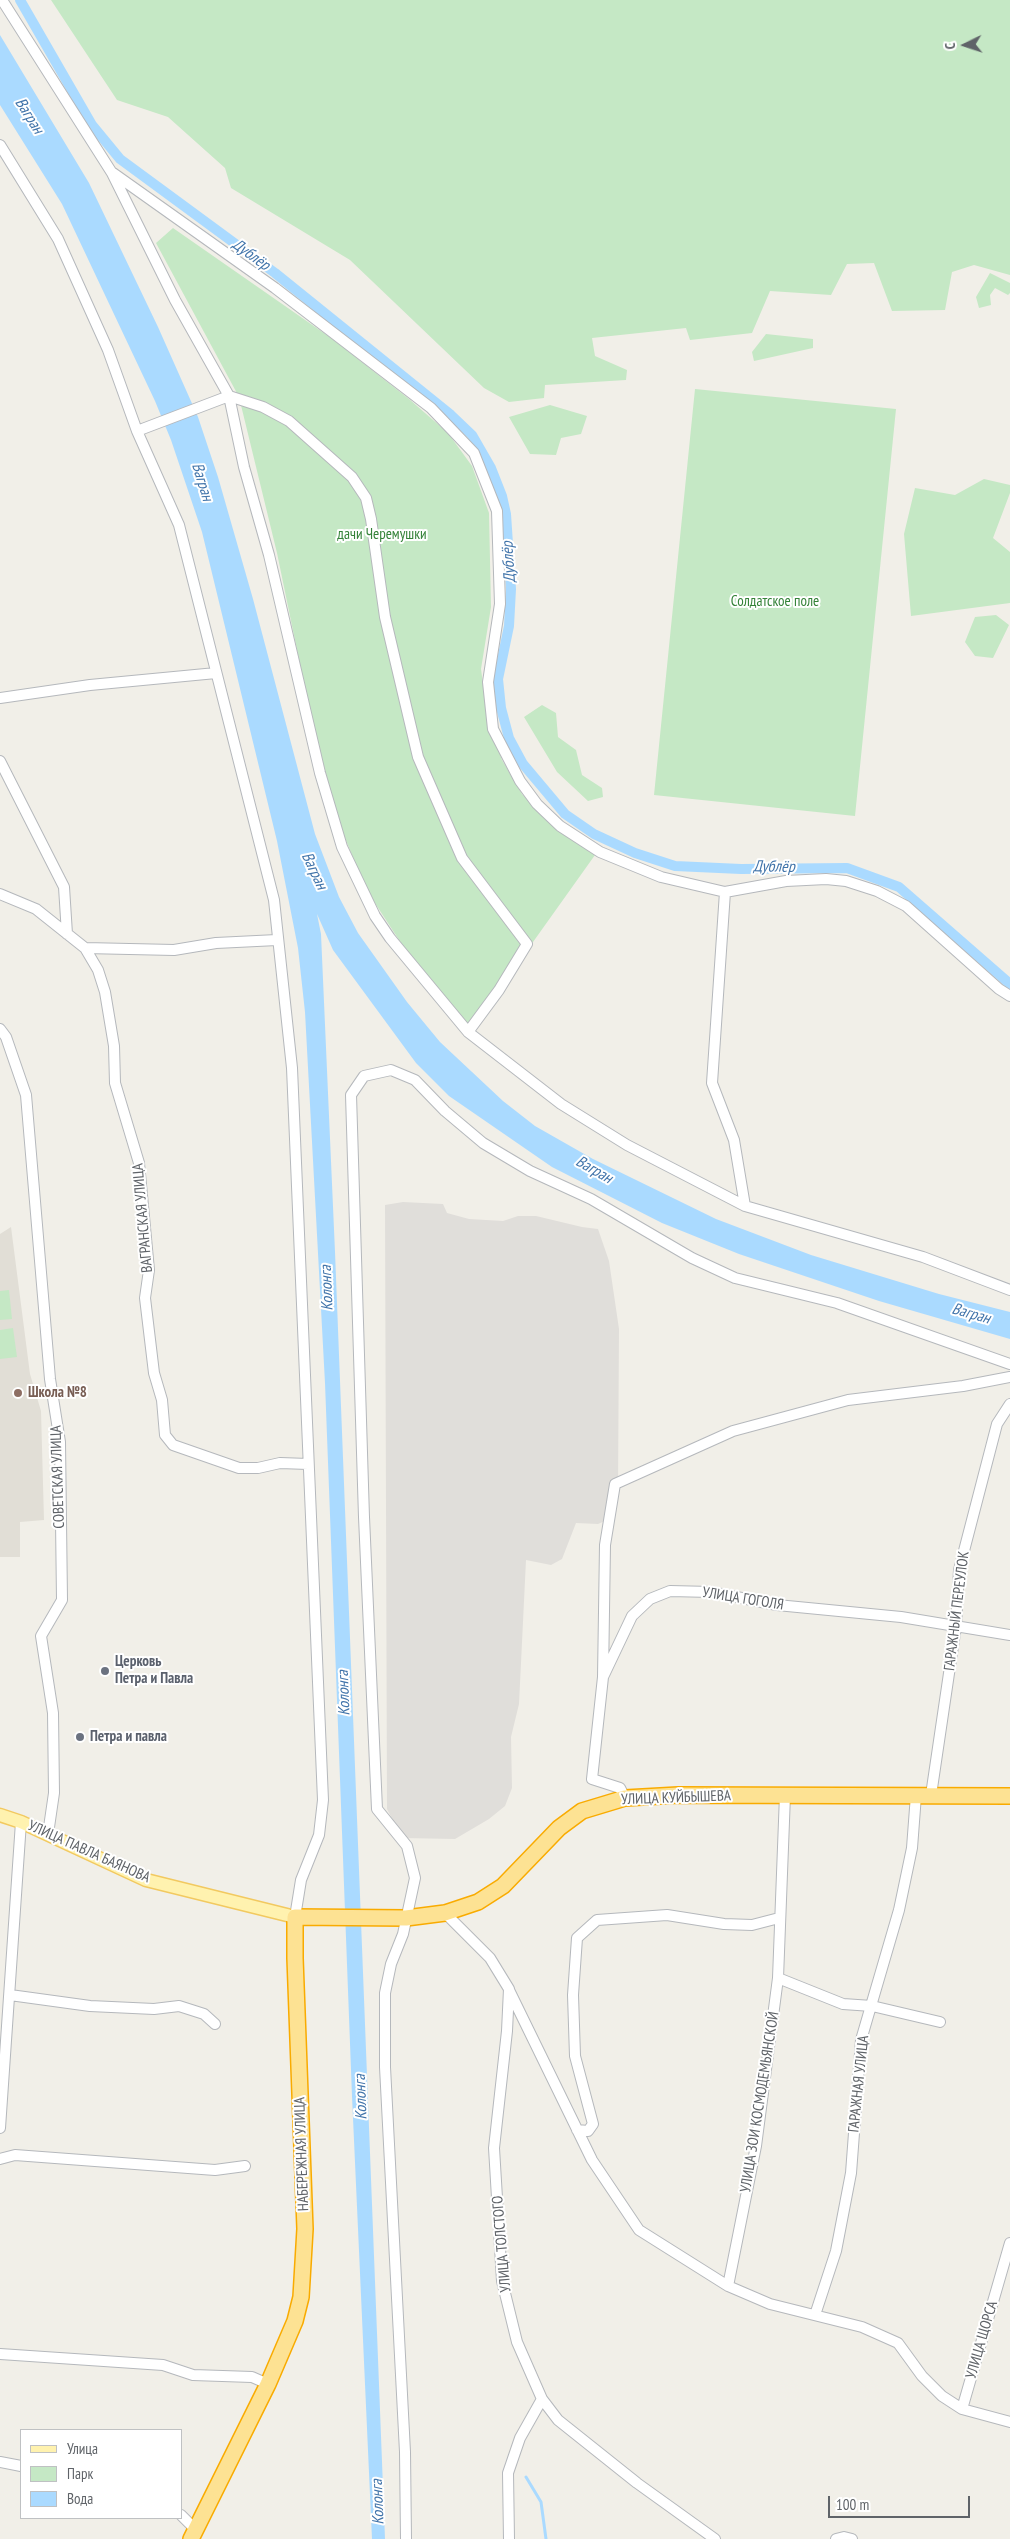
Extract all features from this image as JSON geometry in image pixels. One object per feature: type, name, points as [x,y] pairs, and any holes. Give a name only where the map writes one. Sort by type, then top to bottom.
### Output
[{"type":"highway","name":"УЛИЦА КУЙБЫШЕВА","points":[[295,1917],[406,1918],[445,1913],[478,1902],[503,1886],[559,1828],[582,1811],[625,1798],[678,1795],[1010,1796]]},
{"type":"highway","name":"НАБЕРЕЖНАЯ УЛИЦА","points":[[194,2535],[268,2384],[295,2321],[301,2297],[305,2253],[295,1917]]},
{"type":"main road","name":"УЛИЦА ПАВЛА БАЯНОВА","points":[[0,1816],[21,1822],[146,1880],[295,1917]]},
{"type":"street","points":[[2,0],[112,173],[174,300],[226,397],[269,555],[320,773],[342,847],[375,916],[390,938],[468,1032],[569,1109],[627,1145],[745,1206],[923,1257],[1010,1290]]},
{"type":"street","points":[[0,145],[58,239],[108,350],[137,431],[179,525],[274,900],[292,1068],[323,1800],[319,1835],[301,1880],[295,1917]]},
{"type":"street","points":[[112,173],[290,300],[431,408],[474,453],[497,511],[500,604],[488,682],[493,729],[515,773],[537,804],[560,826],[600,852],[661,877],[725,892],[786,881],[826,879],[846,881],[877,891],[906,906],[999,989],[1010,996]]},
{"type":"street","points":[[137,431],[226,397],[263,407],[289,421],[352,477],[366,498],[371,519],[385,617],[418,757],[462,858],[527,944],[499,990],[468,1032]]},
{"type":"street","points":[[0,698],[90,685],[216,673]]},
{"type":"street","points":[[0,761],[64,887],[68,934]]},
{"type":"street","points":[[725,892],[712,1083],[734,1140],[745,1206]]},
{"type":"street","name":"ВАГРАНСКАЯ УЛИЦА","points":[[0,894],[36,909],[85,948],[98,970],[105,992],[114,1046],[115,1083],[139,1163],[149,1270],[145,1298],[154,1373],[162,1400],[165,1436],[173,1445],[240,1468],[258,1468],[280,1463],[308,1464]]},
{"type":"street","points":[[85,948],[174,950],[216,942],[277,940]]},
{"type":"street","name":"СОВЕТСКАЯ УЛИЦА","points":[[0,1029],[6,1037],[26,1095],[50,1379],[60,1442],[62,1600],[41,1636],[52,1713],[54,1792],[48,1834]]},
{"type":"street","points":[[406,2539],[405,2452],[385,2067],[385,1993],[415,1878],[407,1846],[377,1809],[372,1733],[351,1095],[364,1076],[391,1070],[415,1080],[445,1111],[483,1142],[530,1171],[591,1199],[660,1241],[735,1278],[837,1303],[1010,1364]]},
{"type":"street","points":[[603,1677],[605,1545],[615,1484],[733,1431],[848,1400],[963,1386],[1010,1377]]},
{"type":"street","name":"ГАРАЖНЫЙ ПЕРЕУЛОК","points":[[924,1795],[956,1626],[959,1570],[997,1424],[1010,1404]]},
{"type":"street","name":"УЛИЦА ГОГОЛЯ","points":[[625,1798],[620,1788],[592,1779],[603,1677],[632,1616],[650,1599],[670,1591],[710,1592],[777,1605],[900,1617],[1010,1635]]},
{"type":"street","name":"УЛИЦА ЗОИ КОСМОДЕМЬЯНСКОЙ","points":[[728,2286],[756,2146],[778,1978],[785,1795]]},
{"type":"street","name":"ГАРАЖНАЯ УЛИЦА","points":[[816,2315],[836,2251],[851,2173],[861,2040],[899,1910],[924,1795]]},
{"type":"street","points":[[0,2128],[21,1822]]},
{"type":"street","points":[[445,1913],[490,1958],[509,1989],[592,2160],[639,2230],[728,2286],[770,2304],[862,2327],[898,2342],[922,2376],[942,2396],[962,2409],[1010,2422]]},
{"type":"street","points":[[577,2130],[588,2131],[594,2124],[575,2056],[573,1995],[577,1938],[597,1920],[667,1915],[724,1924],[752,1925],[779,1918]]},
{"type":"street","points":[[778,1978],[843,2004],[872,2006],[940,2022]]},
{"type":"street","name":"УЛИЦА ТОЛСТОГО","points":[[509,1989],[507,2031],[494,2148],[502,2281],[517,2342],[542,2399],[558,2420],[636,2483],[716,2539]]},
{"type":"street","points":[[10,1995],[90,2006],[154,2009],[179,2006],[204,2014],[215,2024]]},
{"type":"street","points":[[0,2159],[15,2156],[216,2170],[245,2166]]},
{"type":"street","name":"УЛИЦА ЩОРСА","points":[[962,2409],[1010,2243]]},
{"type":"street","points":[[0,2354],[163,2365],[193,2375],[252,2377],[268,2384]]},
{"type":"street","points":[[509,2539],[508,2473],[520,2438],[542,2399]]},
{"type":"street","points":[[0,2462],[20,2466]]},
{"type":"street","points":[[182,2517],[194,2535]]},
{"type":"street","points":[[836,2539],[844,2537],[852,2539]]},
{"type":"shaded area","points":[[403,1202],[443,1204],[447,1213],[469,1219],[503,1221],[518,1216],[536,1216],[598,1229],[609,1261],[619,1329],[618,1489],[614,1517],[598,1524],[576,1523],[562,1559],[551,1565],[526,1560],[519,1704],[511,1737],[512,1788],[505,1806],[489,1819],[455,1839],[402,1838],[387,1809],[385,1205]]},
{"type":"shaded area","name":"Школа №8","points":[[11,1227],[30,1374],[41,1411],[44,1520],[20,1522],[20,1557],[0,1557],[0,1234]]},
{"type":"green space","points":[[51,0],[1010,0],[1010,275],[974,265],[952,272],[945,310],[892,311],[874,263],[847,264],[831,295],[770,291],[752,333],[690,340],[686,328],[592,338],[595,356],[627,370],[626,380],[545,385],[544,398],[509,402],[484,388],[350,260],[231,188],[225,168],[168,117],[117,100]]},
{"type":"green space","name":"дачи Черемушки","points":[[173,228],[331,338],[409,399],[448,433],[472,466],[489,513],[491,607],[481,669],[488,721],[502,760],[522,794],[559,831],[595,855],[471,1029],[403,946],[367,891],[340,826],[311,718],[277,553],[239,397],[156,243]]},
{"type":"green space","points":[[990,273],[1010,283],[1010,293],[1008,295],[995,288],[990,295],[991,305],[979,308],[976,297]]},
{"type":"green space","points":[[766,334],[813,339],[813,348],[754,361],[752,352]]},
{"type":"green space","name":"Солдатское поле","points":[[695,389],[896,409],[855,816],[654,795]]},
{"type":"green space","points":[[550,405],[587,416],[581,434],[561,438],[556,455],[530,454],[509,417]]},
{"type":"green space","points":[[984,479],[1010,485],[1010,493],[993,538],[1010,552],[1010,603],[911,616],[904,534],[915,488],[955,495]]},
{"type":"green space","points":[[996,615],[1009,625],[993,658],[975,656],[965,642],[975,617]]},
{"type":"green space","points":[[542,705],[556,713],[558,737],[576,750],[582,775],[602,788],[603,797],[588,801],[557,772],[524,717]]},
{"type":"green space","points":[[9,1290],[12,1319],[0,1320],[0,1291]]},
{"type":"green space","points":[[13,1328],[17,1357],[0,1359],[0,1330]]},
{"type":"water","points":[[0,35],[89,183],[158,327],[198,417],[218,477],[253,599],[315,834],[339,897],[358,933],[407,1002],[440,1042],[503,1101],[535,1126],[593,1159],[716,1219],[811,1255],[939,1294],[1010,1312],[1010,1339],[879,1301],[739,1254],[662,1223],[552,1167],[449,1096],[416,1063],[333,950],[317,914],[321,934],[335,1252],[385,2539],[372,2539],[352,2096],[325,1383],[305,1012],[298,948],[277,841],[202,532],[171,440],[155,401],[62,204],[0,105]]},
{"type":"waterway","name":"Дублёр","points":[[20,0],[92,125],[120,159],[275,273],[451,415],[472,435],[491,468],[502,496],[506,514],[511,589],[509,626],[498,679],[501,708],[509,738],[523,764],[565,814],[594,834],[635,853],[675,866],[741,869],[847,868],[899,887],[1010,984]]},
{"type":"waterway","points":[[526,2477],[541,2502],[546,2539]]},
{"type":"place","name":"Школа №8","points":[[18,1393]]},
{"type":"place","name":"Церковь Петра и Павла","points":[[105,1671]]},
{"type":"place","name":"Петра и павла","points":[[80,1737]]},
{"type":"water label","name":"Вагран","points":[[29,116]]},
{"type":"water label","name":"Вагран","points":[[202,482]]},
{"type":"water label","name":"Вагран","points":[[314,871]]},
{"type":"water label","name":"Вагран","points":[[594,1170]]},
{"type":"water label","name":"Колонга","points":[[327,1288]]},
{"type":"water label","name":"Вагран","points":[[971,1314]]},
{"type":"water label","name":"Колонга","points":[[344,1693]]},
{"type":"water label","name":"Колонга","points":[[361,2097]]},
{"type":"water label","name":"Колонга","points":[[378,2502]]}]
